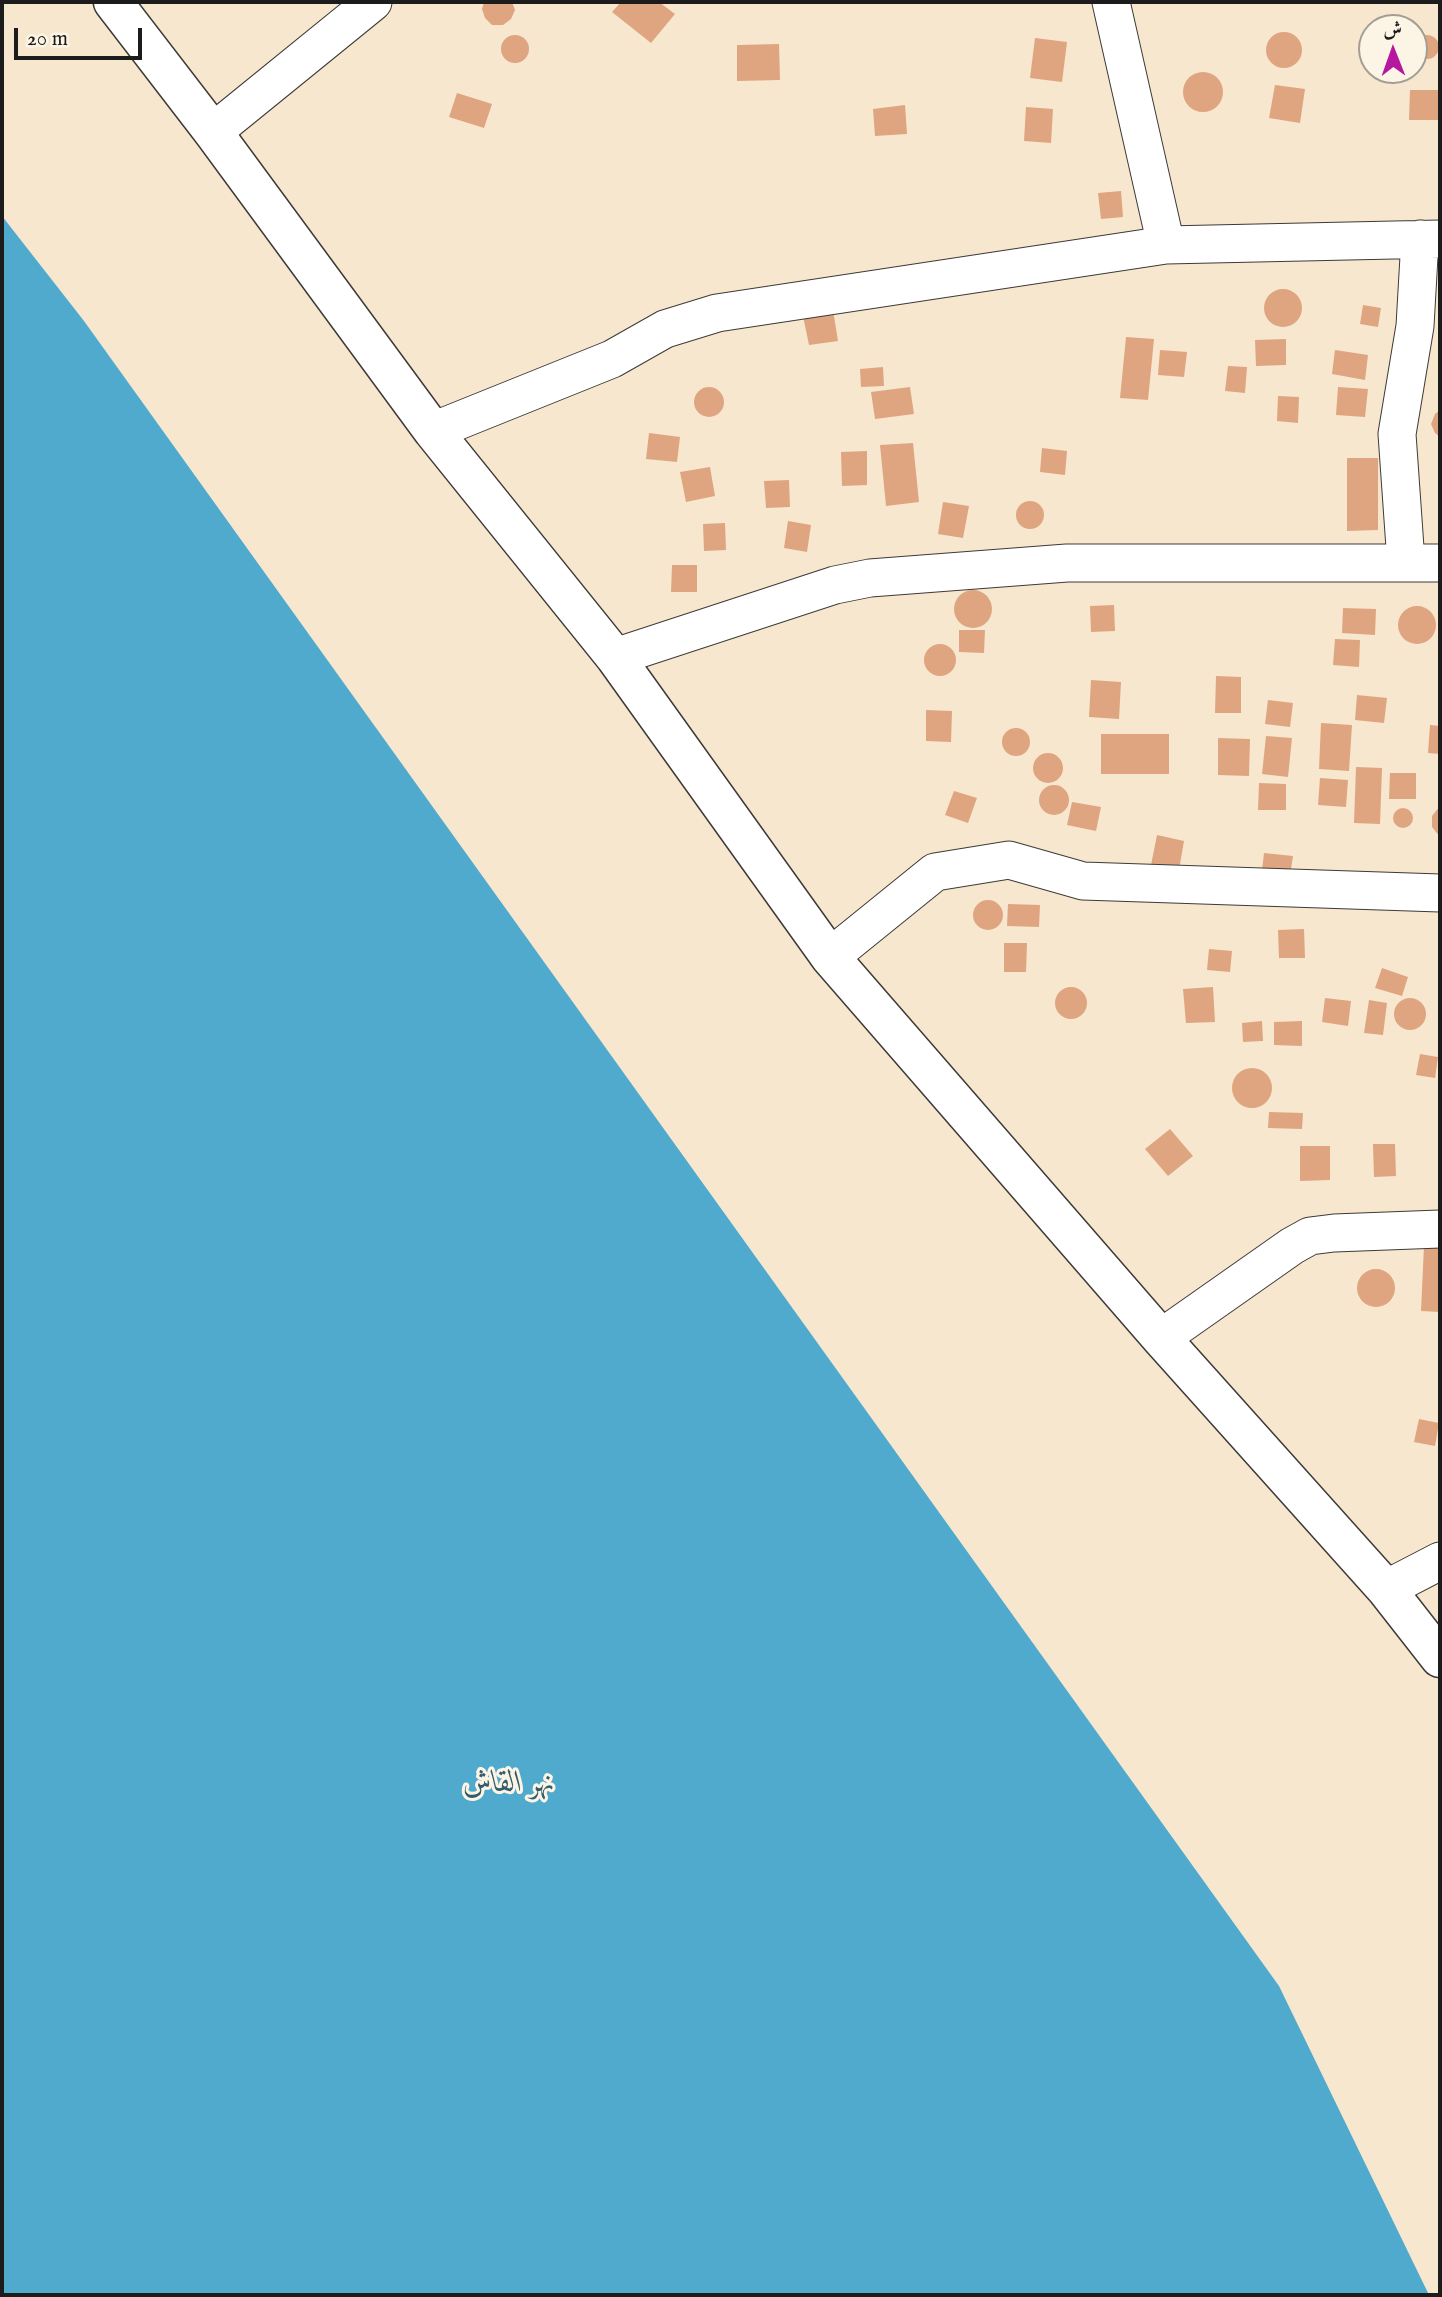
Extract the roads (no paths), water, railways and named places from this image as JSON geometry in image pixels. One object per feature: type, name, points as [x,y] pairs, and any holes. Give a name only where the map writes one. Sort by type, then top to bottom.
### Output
[{"type":"main road","points":[[113,2],[213,132],[433,431],[615,657],[830,957],[1161,1338],[1386,1589],[1440,1658]]},
{"type":"street","points":[[213,132],[373,2]]},
{"type":"street","points":[[1111,2],[1166,245]]},
{"type":"street","points":[[433,431],[612,359],[665,329],[717,313],[1166,245],[1430,239],[1397,433],[1423,562],[1068,563],[870,578],[835,585],[615,657]]},
{"type":"street","points":[[830,957],[935,872],[1009,860],[1083,881],[1440,893]]},
{"type":"street","points":[[1161,1338],[1310,1236],[1440,1229]]},
{"type":"street","points":[[1386,1589],[1440,1561]]},
{"type":"water","name":"نهر القاش","points":[[2,216],[84,321],[1279,1986],[1429,2295],[2,2295]]}]
